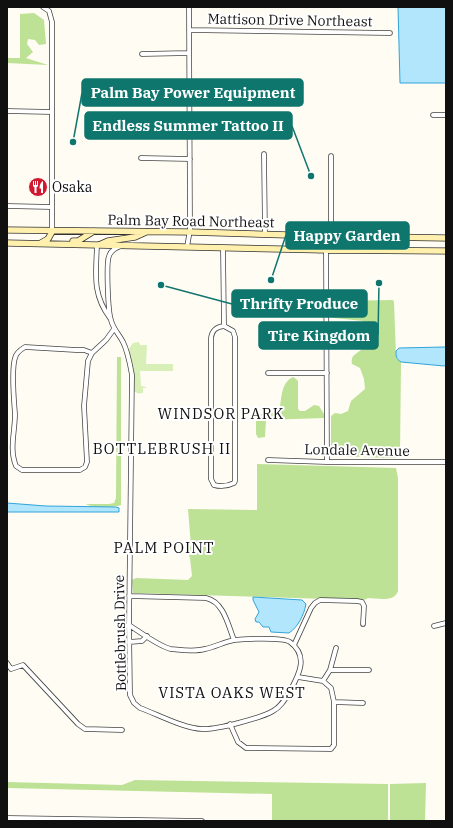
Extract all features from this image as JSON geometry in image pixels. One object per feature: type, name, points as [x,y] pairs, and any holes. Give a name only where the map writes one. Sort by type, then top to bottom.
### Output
[{"type":"main road","name":"Palm Bay Road Northeast","points":[[7,230],[52,232],[148,231],[331,237],[446,238]]},
{"type":"main road","points":[[64,244],[78,241],[94,231]]},
{"type":"main road","points":[[97,245],[108,241],[134,237],[148,231]]},
{"type":"main road","points":[[41,244],[48,239],[52,232]]},
{"type":"main road","points":[[318,250],[326,245],[331,237]]},
{"type":"main road","points":[[326,250],[343,237]]},
{"type":"main road","name":"Palm Bay Road Northeast","points":[[7,243],[318,250],[446,251]]},
{"type":"street","points":[[43,7],[49,11],[52,22],[52,232]]},
{"type":"street","points":[[187,247],[190,232],[189,7]]},
{"type":"street","name":"Mattison Drive Northeast","points":[[189,30],[390,33]]},
{"type":"street","points":[[142,54],[189,53]]},
{"type":"street","points":[[141,102],[190,103]]},
{"type":"street","points":[[7,111],[52,112]]},
{"type":"street","points":[[433,115],[446,115]]},
{"type":"street","points":[[264,154],[265,234]]},
{"type":"street","points":[[331,156],[331,237]]},
{"type":"street","points":[[141,158],[190,159]]},
{"type":"street","points":[[7,206],[52,207]]},
{"type":"street","name":"Bottlebrush Drive","points":[[97,245],[96,286],[99,300],[103,309],[110,318],[114,329],[124,343],[132,375],[129,596],[130,695],[134,703],[140,708],[187,726],[202,729],[258,718],[278,708],[283,703],[298,677]]},
{"type":"street","name":"Bottlebrush Drive","points":[[110,318],[108,257],[115,248],[122,246]]},
{"type":"street","points":[[223,248],[224,326]]},
{"type":"street","points":[[326,250],[327,462]]},
{"type":"street","points":[[268,311],[326,311]]},
{"type":"street","points":[[224,326],[233,331],[235,337],[234,483],[228,486],[217,486],[214,485],[211,479],[211,338],[212,332],[215,329],[224,326]]},
{"type":"street","points":[[92,353],[84,350],[25,347],[18,352],[14,360],[13,379],[15,416],[12,451],[16,466],[22,470],[74,471],[80,470],[84,467],[87,462],[84,406],[88,361],[92,353],[106,340],[114,329]]},
{"type":"street","points":[[268,373],[327,373]]},
{"type":"street","name":"Londale Avenue","points":[[268,460],[327,462],[446,462]]},
{"type":"street","points":[[129,596],[212,599],[220,607],[234,640]]},
{"type":"street","points":[[294,646],[310,608],[320,600],[359,601],[364,606],[363,624]]},
{"type":"street","points":[[434,626],[446,623]]},
{"type":"street","points":[[129,625],[166,647],[188,650],[204,650],[234,640],[285,639],[294,646],[300,656],[301,662],[298,677],[323,681],[331,688],[334,702],[334,745],[329,749],[246,748],[238,742],[230,724]]},
{"type":"street","points":[[129,642],[142,641],[147,636]]},
{"type":"street","points":[[323,681],[330,670],[336,648]]},
{"type":"street","points":[[7,663],[10,669],[23,665],[78,724],[85,729],[122,730]]},
{"type":"street","points":[[330,670],[369,670]]},
{"type":"street","points":[[334,702],[363,702]]},
{"type":"street","points":[[7,818],[202,821]]},
{"type":"green space","points":[[34,13],[44,20],[46,44],[39,45],[35,40],[28,39],[27,44],[33,52],[26,58],[48,65],[7,63],[7,58],[20,58],[20,14]]},
{"type":"green space","points":[[393,300],[396,356],[401,362],[400,453],[398,457],[391,458],[333,456],[331,452],[331,416],[335,413],[341,414],[348,411],[351,401],[365,389],[364,379],[360,368],[352,364],[352,359],[354,355],[362,349],[366,324],[363,321],[332,317],[332,301]]},
{"type":"green space","points":[[139,342],[140,345],[147,345],[146,364],[173,364],[173,371],[140,371],[141,386],[146,387],[143,388],[143,393],[136,393],[133,390],[133,370],[128,350],[133,343]]},
{"type":"green space","points":[[117,357],[121,357],[121,505],[98,507],[86,504],[114,503],[116,498]]},
{"type":"green space","points":[[293,377],[298,381],[298,409],[300,411],[305,411],[314,405],[319,406],[324,414],[324,418],[266,420],[265,437],[258,438],[256,434],[256,415],[279,412],[282,392],[286,383]]},
{"type":"green space","points":[[257,464],[396,468],[398,478],[398,591],[396,595],[389,598],[367,598],[362,600],[133,593],[132,580],[136,578],[188,580],[192,576],[190,558],[187,550],[191,546],[188,509],[257,510]]},
{"type":"green space","points":[[135,780],[388,784],[388,821],[272,821],[272,794],[7,788],[7,782],[122,785]]},
{"type":"green space","points":[[426,783],[425,821],[390,821],[390,784]]},
{"type":"water","points":[[398,7],[446,7],[446,83],[400,83]]},
{"type":"water","points":[[446,347],[446,365],[444,366],[401,362],[396,356],[396,351],[399,348]]},
{"type":"water","points":[[7,503],[46,506],[116,507],[119,508],[119,512],[7,512]]},
{"type":"water","points":[[253,597],[302,600],[306,604],[300,620],[289,633],[271,632],[269,627],[263,627],[259,622],[256,622],[255,619],[259,612]]},
{"type":"place","name":"Palm Bay Power Equipment","points":[[73,142]]},
{"type":"place","name":"Endless Summer Tattoo II","points":[[311,176]]},
{"type":"place","name":"Osaka","points":[[38,187]]},
{"type":"place","name":"Happy Garden","points":[[271,280]]},
{"type":"place","name":"Tire Kingdom","points":[[379,283]]},
{"type":"place","name":"Thrifty Produce","points":[[161,285]]},
{"type":"district","name":"WINDSOR PARK","points":[[221,414]]},
{"type":"district","name":"BOTTLEBRUSH II","points":[[162,449]]},
{"type":"district","name":"PALM POINT","points":[[164,548]]},
{"type":"district","name":"VISTA OAKS WEST","points":[[232,693]]}]
